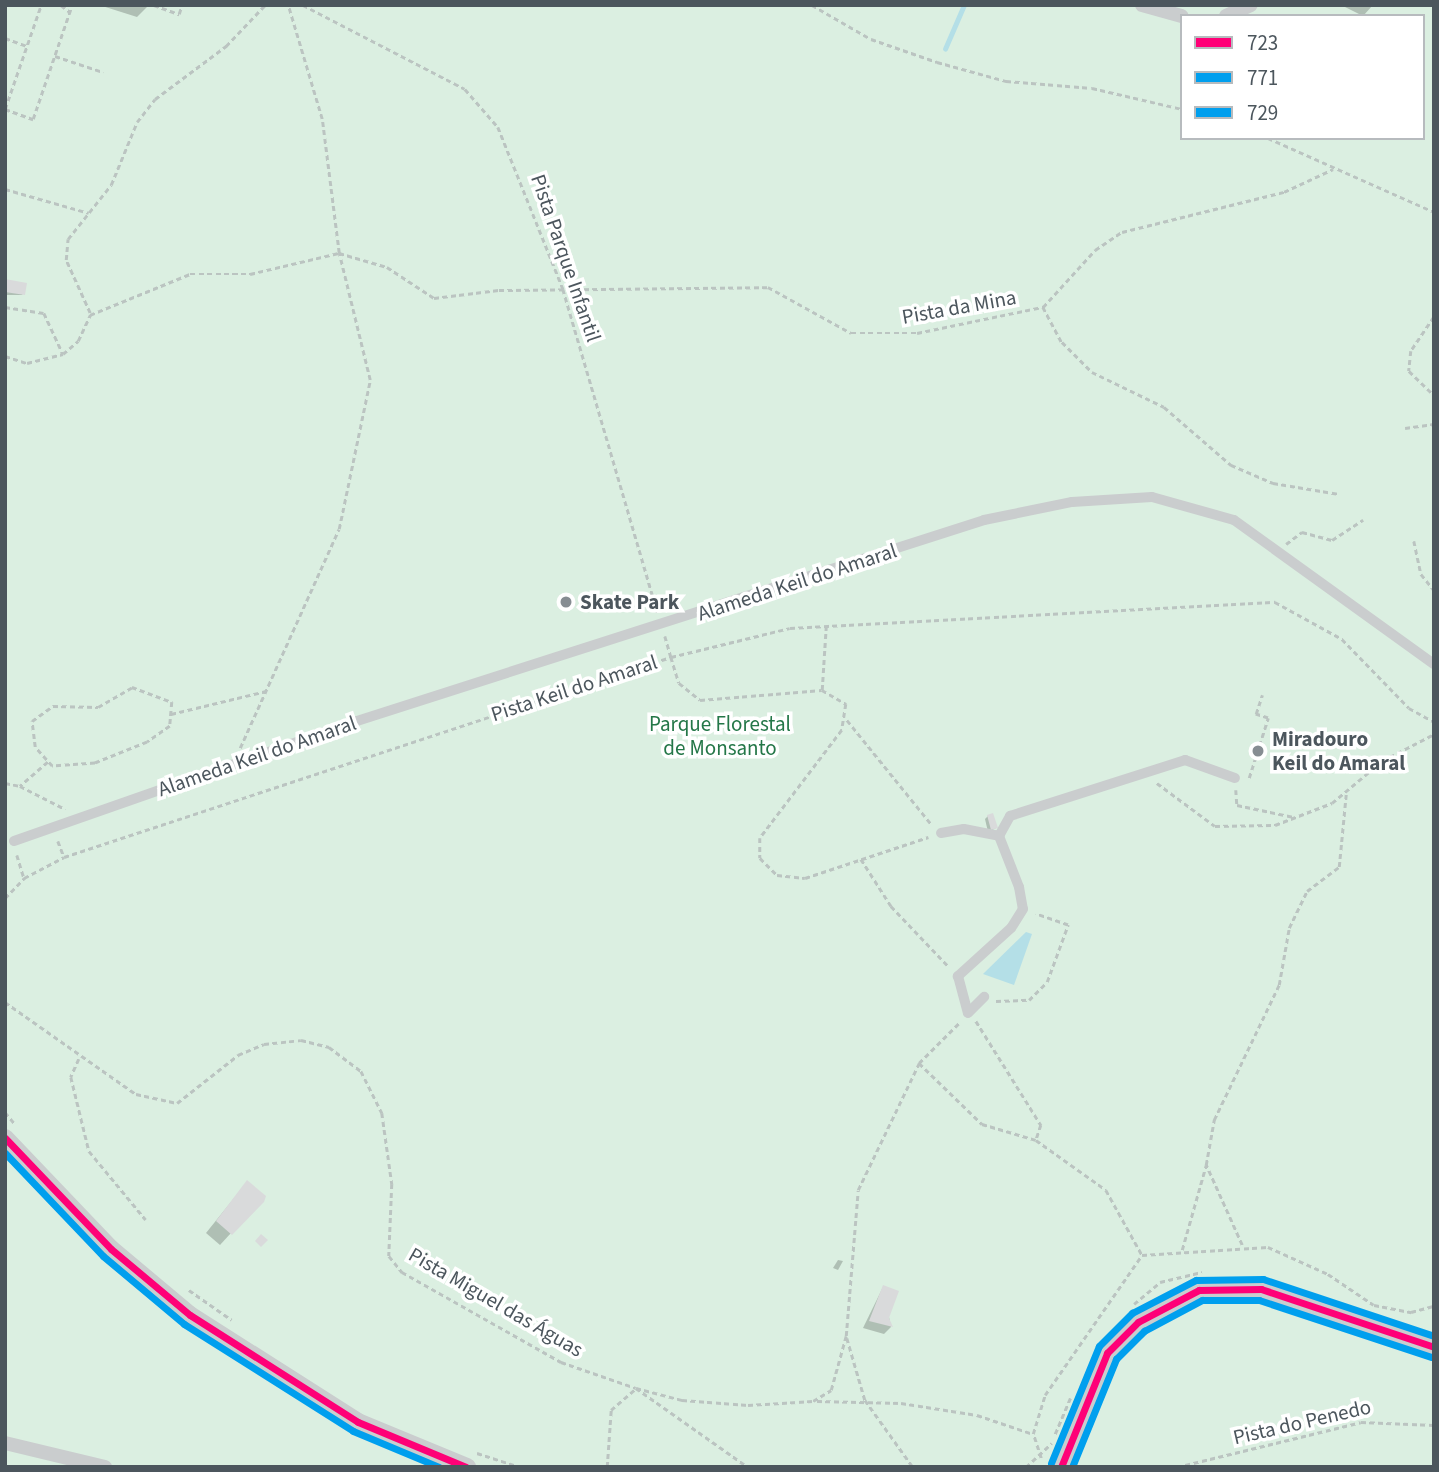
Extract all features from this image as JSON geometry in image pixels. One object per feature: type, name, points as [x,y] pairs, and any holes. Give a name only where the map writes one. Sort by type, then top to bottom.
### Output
[{"type":"street","points":[[1142,5],[1180,15]]},
{"type":"street","points":[[1231,14],[1251,5]]},
{"type":"street","name":"Alameda Keil do Amaral","points":[[14,841],[236,762],[984,520],[1072,502],[1152,497],[1191,504],[1282,549],[1434,664]]},
{"type":"street","points":[[968,1013],[958,975],[1023,909],[999,836],[1010,816],[1185,760],[1235,778]]},
{"type":"street","points":[[941,833],[964,829],[999,836]]},
{"type":"street","points":[[968,1013],[984,997]]},
{"type":"street","points":[[12,1133],[111,1249],[190,1315],[358,1422],[468,1459]]},
{"type":"street","points":[[1060,1467],[1107,1353],[1138,1322],[1199,1290],[1261,1289],[1434,1347]]},
{"type":"street","points":[[5,1443],[105,1467]]},
{"type":"path","points":[[41,5],[5,109],[33,119],[72,5]]},
{"type":"path","points":[[61,5],[70,12]]},
{"type":"path","points":[[154,5],[179,14],[182,5]]},
{"type":"path","points":[[90,315],[65,249],[155,99],[226,46],[265,5]]},
{"type":"path","points":[[236,762],[339,529],[370,380],[339,253],[322,119],[288,5]]},
{"type":"path","name":"Pista Parque Infantil","points":[[303,5],[466,89],[485,109],[519,171],[562,289],[671,657]]},
{"type":"path","points":[[812,5],[871,39],[937,62],[1006,81],[1091,88],[1180,109]]},
{"type":"path","points":[[5,38],[27,46]]},
{"type":"path","points":[[55,55],[103,72]]},
{"type":"path","points":[[1272,140],[1434,212]]},
{"type":"path","name":"Pista da Mina","points":[[339,253],[387,267],[434,298],[562,289],[768,287],[824,322],[875,335],[1043,307],[1095,250],[1122,232],[1284,192],[1333,169]]},
{"type":"path","points":[[5,189],[89,213]]},
{"type":"path","points":[[5,356],[27,363],[63,354],[78,341],[90,315],[190,274],[250,274],[339,253]]},
{"type":"path","points":[[5,307],[22,305],[44,313],[63,354]]},
{"type":"path","points":[[1043,307],[1062,342],[1092,372],[1164,407],[1231,465],[1273,483],[1339,494]]},
{"type":"path","points":[[1434,317],[1411,351],[1409,371],[1434,395]]},
{"type":"path","points":[[1405,428],[1434,424]]},
{"type":"path","points":[[1282,549],[1301,532],[1332,540],[1363,520]]},
{"type":"path","points":[[1414,541],[1422,574],[1434,590]]},
{"type":"path","points":[[671,657],[826,626],[1275,602],[1342,639],[1409,708],[1434,722]]},
{"type":"path","points":[[826,626],[822,690],[846,704],[847,720],[941,833],[791,879],[766,867],[759,848],[764,829],[847,720]]},
{"type":"path","name":"Pista Keil do Amaral","points":[[64,857],[392,744],[671,657],[679,683],[700,700],[822,690]]},
{"type":"path","points":[[20,786],[49,762],[94,763],[147,742],[170,726],[172,702],[132,687],[98,706],[53,706],[32,721],[35,747],[49,762]]},
{"type":"path","points":[[171,714],[266,691]]},
{"type":"path","points":[[1251,772],[1268,718],[1256,714],[1262,695]]},
{"type":"path","points":[[1150,771],[1157,784],[1214,827],[1255,828],[1297,817],[1346,794],[1382,761],[1434,734]]},
{"type":"path","points":[[5,783],[20,786],[80,817]]},
{"type":"path","points":[[1182,1250],[1223,1094],[1279,985],[1289,928],[1307,891],[1339,866],[1346,794]]},
{"type":"path","points":[[1237,805],[1297,817]]},
{"type":"path","points":[[5,898],[24,878],[64,857],[53,827]]},
{"type":"path","points":[[861,859],[891,905],[958,975]]},
{"type":"path","points":[[984,997],[1017,1003],[1047,982],[1069,925],[1023,909]]},
{"type":"path","name":"Pista Miguel das Águas","points":[[5,1002],[79,1058],[136,1094],[177,1103],[237,1055],[264,1044],[301,1040],[329,1047],[361,1071],[382,1113],[392,1184],[389,1256],[402,1272],[561,1362],[636,1388],[748,1467]]},
{"type":"path","points":[[813,1401],[831,1390],[846,1336],[858,1190],[919,1063],[968,1013],[989,1034],[1041,1125],[1036,1140]]},
{"type":"path","points":[[79,1058],[71,1077],[89,1151],[146,1220]]},
{"type":"path","points":[[919,1063],[982,1124],[1036,1140],[1106,1190],[1142,1255]]},
{"type":"path","points":[[5,1112],[12,1133]]},
{"type":"path","points":[[1206,1165],[1242,1245]]},
{"type":"path","points":[[1127,1310],[1160,1282],[1212,1273]]},
{"type":"path","points":[[178,1283],[234,1322]]},
{"type":"path","points":[[846,1336],[865,1400],[912,1467]]},
{"type":"path","points":[[607,1467],[611,1410],[636,1388],[682,1401],[865,1400],[977,1415],[1033,1434]]},
{"type":"path","points":[[1026,1467],[1052,1443],[1074,1389]]},
{"type":"path","name":"Pista do Penedo","points":[[1177,1467],[1361,1422],[1434,1425]]},
{"type":"path","points":[[468,1459],[520,1467]]},
{"type":"green space","name":"Parque Florestal de Monsanto","points":[[5,5],[1434,5],[1434,1467],[5,1467]]},
{"type":"water","points":[[1026,932],[1032,934],[1014,985],[983,974]]},
{"type":"building","points":[[5,279],[27,283],[25,295],[5,292]]},
{"type":"building","points":[[993,813],[998,828],[991,830],[987,815]]},
{"type":"building","points":[[247,1180],[266,1196],[264,1202],[232,1235],[216,1221]]},
{"type":"building","points":[[261,1234],[268,1240],[261,1247],[255,1241]]},
{"type":"building","points":[[883,1285],[899,1291],[889,1318],[893,1327],[869,1321]]},
{"type":"waterway","points":[[945,49],[964,5]]},
{"type":"transit line","name":"723","points":[[5,1138],[111,1249],[190,1315],[358,1422],[466,1467]]},
{"type":"transit line","name":"771","points":[[5,1153],[103,1256],[184,1324],[353,1431],[439,1467]]},
{"type":"transit line","name":"729","points":[[1051,1463],[1099,1346],[1132,1313],[1196,1280],[1263,1279],[1434,1336]]},
{"type":"transit line","name":"723","points":[[1061,1467],[1107,1353],[1138,1322],[1199,1290],[1261,1289],[1434,1347]]},
{"type":"transit line","name":"771","points":[[1072,1467],[1116,1359],[1144,1331],[1202,1300],[1259,1300],[1431,1357]]},
{"type":"place","name":"Skate Park","points":[[566,602]]},
{"type":"place","name":"Miradouro Keil do Amaral","points":[[1258,751]]}]
